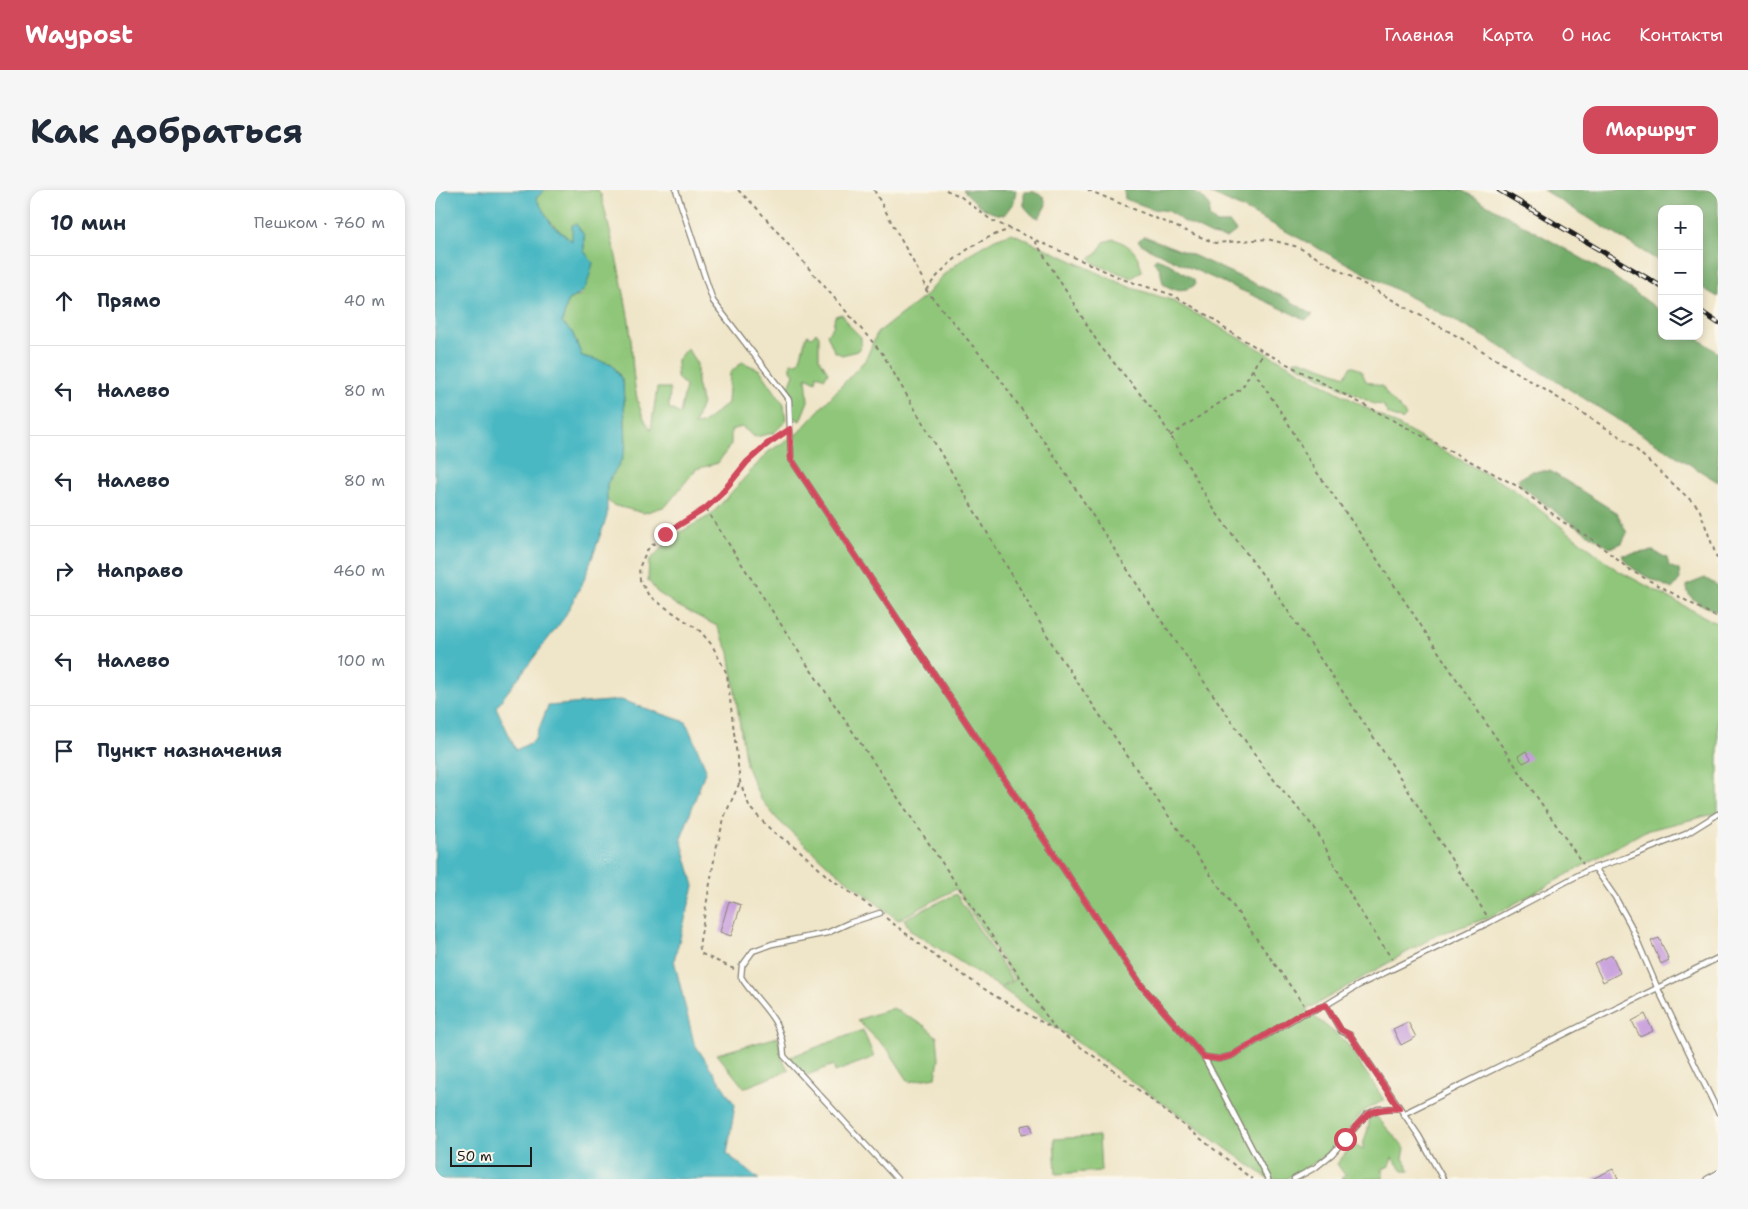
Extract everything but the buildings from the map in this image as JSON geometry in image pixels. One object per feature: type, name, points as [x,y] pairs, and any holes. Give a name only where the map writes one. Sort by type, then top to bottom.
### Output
[{"type":"lane","points":[[676,190],[713,301],[789,400],[791,459],[1141,985],[1204,1057],[1269,1179]]},
{"type":"lane","points":[[1204,1057],[1219,1059],[1231,1056],[1309,1011],[1326,1005],[1359,985],[1490,922],[1588,870],[1628,857],[1686,834],[1718,814]]},
{"type":"lane","points":[[1595,868],[1615,897],[1630,924],[1657,987],[1718,1112]]},
{"type":"lane","points":[[880,913],[849,922],[827,933],[772,944],[753,950],[742,966],[741,977],[751,994],[772,1015],[776,1022],[783,1037],[784,1056],[799,1075],[897,1179]]},
{"type":"lane","points":[[1403,1114],[1718,958]]},
{"type":"lane","points":[[1326,1005],[1341,1030],[1350,1035],[1419,1136],[1443,1179]]},
{"type":"lane","points":[[1294,1179],[1316,1167],[1333,1154],[1366,1115],[1378,1109],[1399,1108]]},
{"type":"lane","points":[[1707,1179],[1718,1173]]},
{"type":"path","points":[[738,190],[755,206],[882,353],[1057,652],[1160,804],[1294,994],[1309,1011]]},
{"type":"path","points":[[874,190],[922,278],[926,290],[998,376],[1057,460],[1147,600],[1259,761],[1316,830],[1356,904],[1397,967]]},
{"type":"path","points":[[946,190],[960,196],[991,220],[1125,280],[1173,295],[1266,352],[1517,486],[1630,570],[1718,618]]},
{"type":"path","points":[[1088,190],[1215,243],[1267,239],[1298,247],[1473,345],[1627,441],[1699,508],[1718,560]]},
{"type":"path","points":[[926,290],[938,273],[969,249],[994,234],[1011,229]]},
{"type":"path","points":[[1035,240],[1100,346],[1160,418],[1215,511],[1271,586],[1389,760],[1490,922]]},
{"type":"path","points":[[1170,436],[1242,388],[1258,360],[1266,352]]},
{"type":"path","points":[[1253,370],[1287,421],[1311,464],[1353,522],[1475,707],[1588,870]]},
{"type":"path","points":[[790,429],[767,444],[747,462],[721,494],[706,508],[665,534],[647,550],[639,568],[640,580],[649,596],[681,616],[700,631],[722,662],[727,674],[740,782],[750,808],[772,831],[798,849],[828,877],[880,913],[939,959],[995,996],[1056,1030],[1108,1066],[1252,1179]]},
{"type":"path","points":[[706,508],[806,663],[1056,1030]]},
{"type":"path","points":[[740,782],[725,815],[716,849],[699,946],[702,954],[741,972]]},
{"type":"green space","points":[[545,190],[598,190],[601,195],[628,315],[635,390],[644,418],[651,430],[657,388],[670,388],[669,408],[680,414],[686,386],[677,378],[677,360],[687,348],[697,364],[697,383],[702,403],[694,425],[702,424],[728,403],[730,373],[742,362],[760,370],[784,405],[786,421],[774,433],[755,437],[742,427],[731,430],[731,444],[718,463],[696,469],[666,506],[644,513],[612,505],[606,498],[607,484],[622,459],[626,445],[623,381],[612,364],[582,356],[572,332],[562,323],[568,300],[581,295],[593,263],[584,251],[584,235],[572,241],[542,211],[536,197]]},
{"type":"green space","points":[[963,190],[1016,190],[1014,202],[1004,215],[987,210]]},
{"type":"green space","points":[[1124,190],[1189,190],[1201,196],[1210,206],[1209,217],[1216,223],[1230,223],[1236,231],[1227,238],[1212,235],[1181,220],[1169,211],[1153,209],[1125,199]]},
{"type":"green space","points":[[1203,190],[1461,190],[1611,275],[1658,309],[1658,340],[1700,340],[1718,353],[1718,482],[1487,338],[1244,209]]},
{"type":"green space","points":[[1543,190],[1718,190],[1718,297],[1703,288],[1703,205],[1658,205],[1658,261]]},
{"type":"green space","points":[[1024,192],[1034,192],[1044,197],[1046,205],[1039,218],[1032,215],[1024,206]]},
{"type":"green space","points":[[1012,233],[1129,287],[1171,300],[1513,489],[1617,570],[1718,624],[1718,813],[1645,831],[1491,917],[1437,935],[1306,1010],[1345,1041],[1384,1100],[1364,1111],[1323,1158],[1285,1179],[1269,1179],[1001,988],[1015,980],[956,889],[898,920],[831,868],[778,820],[760,798],[746,765],[729,652],[717,626],[678,606],[657,592],[648,580],[649,561],[673,536],[711,515],[768,452],[798,433],[866,359],[877,333],[924,297],[942,276],[969,254],[995,239]]},
{"type":"green space","points":[[1144,236],[1195,256],[1286,298],[1313,315],[1305,320],[1164,256],[1138,241]]},
{"type":"green space","points":[[1114,239],[1130,247],[1138,259],[1142,271],[1132,278],[1095,264],[1090,258],[1097,254],[1104,242]]},
{"type":"green space","points":[[1156,258],[1194,280],[1195,285],[1179,290],[1163,284],[1160,269],[1153,261]]},
{"type":"green space","points":[[842,314],[849,325],[861,337],[861,346],[857,351],[842,355],[834,351],[827,334],[833,327],[835,316]]},
{"type":"green space","points":[[816,332],[819,336],[819,358],[828,372],[825,378],[817,375],[816,382],[806,377],[808,401],[800,421],[793,417],[792,398],[788,389],[794,374],[791,370],[791,363],[798,363],[807,335],[812,337]]},
{"type":"green space","points":[[1301,360],[1345,376],[1351,366],[1361,370],[1366,381],[1383,387],[1406,416],[1402,420],[1388,414],[1383,405],[1374,404],[1295,364],[1293,362]]},
{"type":"green space","points":[[1532,471],[1550,471],[1617,513],[1627,533],[1622,543],[1610,548],[1565,519],[1521,486],[1518,479]]},
{"type":"green space","points":[[1653,551],[1667,558],[1669,566],[1679,570],[1680,579],[1672,589],[1637,571],[1625,561],[1622,555]]},
{"type":"green space","points":[[1705,578],[1718,586],[1718,612],[1697,602],[1688,591],[1687,585]]},
{"type":"green space","points":[[956,894],[1012,980],[1000,987],[911,931],[904,919]]},
{"type":"green space","points":[[893,1008],[925,1026],[937,1037],[939,1059],[936,1077],[909,1082],[889,1051],[857,1020]]},
{"type":"green space","points":[[863,1030],[874,1057],[835,1072],[833,1065],[805,1076],[790,1057]]},
{"type":"green space","points":[[778,1037],[782,1059],[789,1070],[744,1088],[717,1054]]},
{"type":"green space","points":[[1377,1117],[1405,1148],[1403,1158],[1410,1171],[1403,1171],[1392,1158],[1389,1166],[1383,1169],[1383,1179],[1342,1179],[1345,1175],[1337,1164],[1348,1150],[1355,1145],[1363,1149],[1369,1118]]},
{"type":"green space","points":[[1099,1136],[1101,1171],[1056,1174],[1054,1139]]},
{"type":"water","points":[[435,190],[545,190],[536,198],[552,225],[572,241],[572,225],[576,224],[584,235],[584,251],[593,263],[584,290],[568,300],[562,323],[572,332],[582,356],[612,364],[623,381],[626,445],[622,459],[607,484],[607,516],[585,578],[564,618],[496,707],[516,750],[534,741],[548,706],[621,700],[686,722],[706,769],[681,839],[694,886],[674,960],[694,1043],[735,1105],[727,1154],[759,1179],[435,1179]]},
{"type":"railway","points":[[1499,190],[1658,285]]},
{"type":"railway","points":[[1703,313],[1718,323]]},
{"type":"route","points":[[665,534],[706,508],[721,494],[747,462],[767,444],[790,429],[791,459],[1141,985],[1204,1057],[1219,1059],[1231,1056],[1300,1014],[1326,1005],[1341,1030],[1350,1035],[1399,1108],[1373,1110],[1366,1115],[1345,1139]]}]
